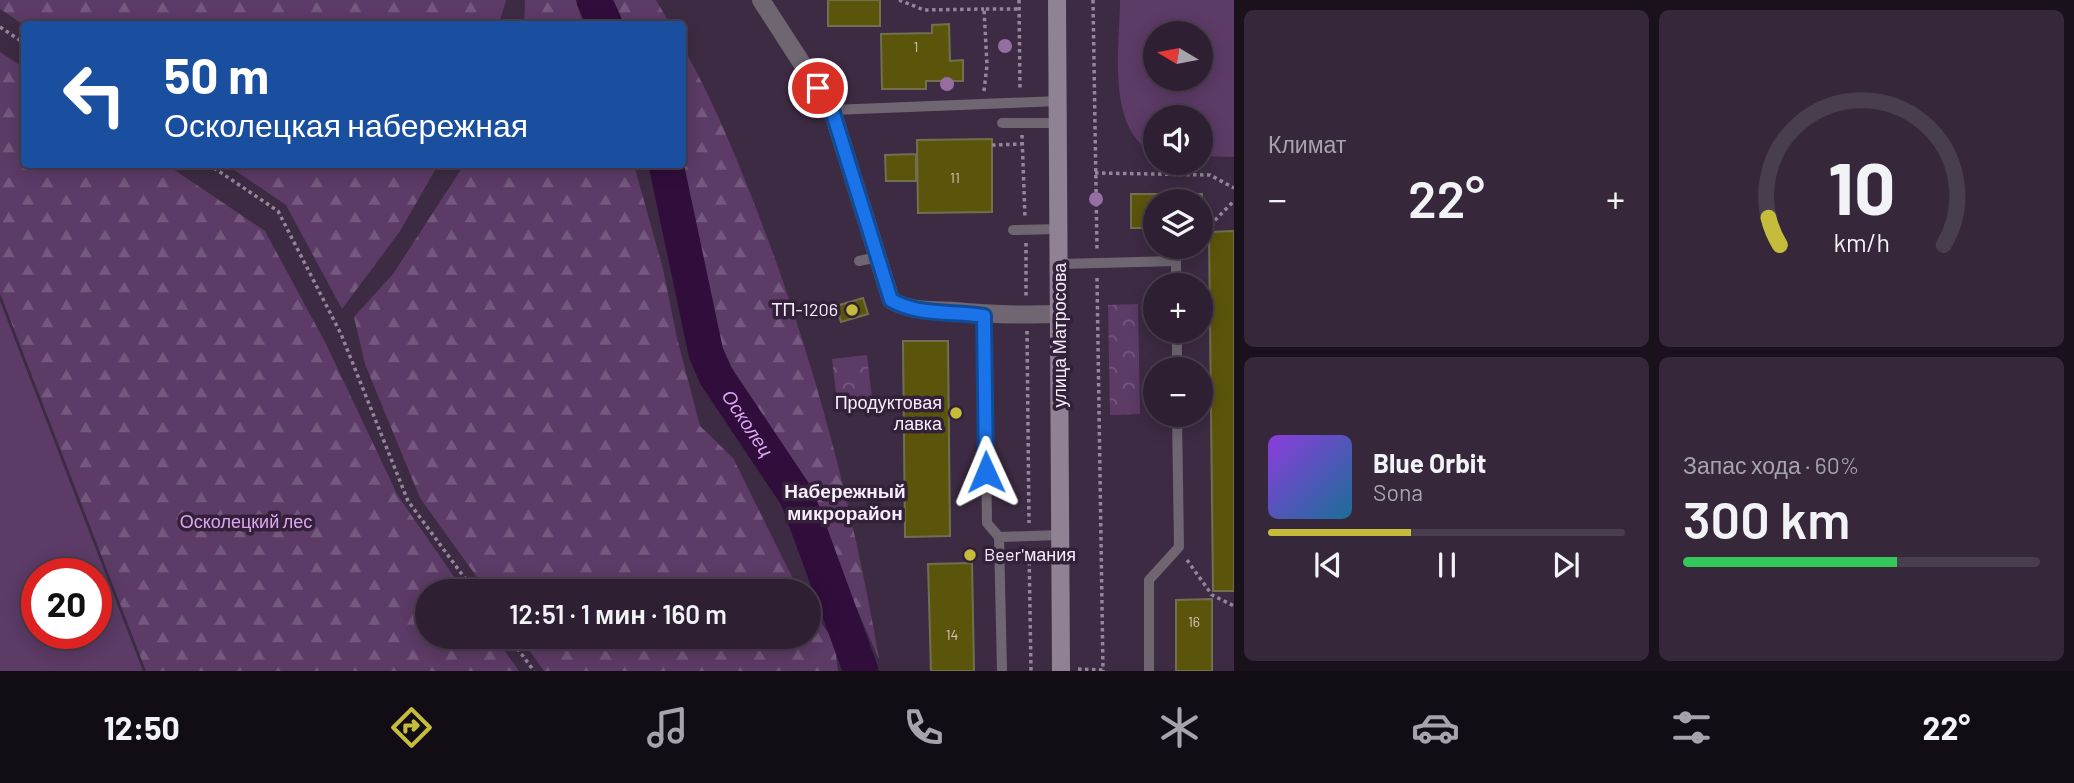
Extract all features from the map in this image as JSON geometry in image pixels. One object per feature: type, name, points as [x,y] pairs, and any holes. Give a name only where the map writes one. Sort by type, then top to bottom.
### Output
[{"type":"main road","name":"улица Матросова","points":[[1057,0],[1061,671]]},
{"type":"street","points":[[761,0],[832,110],[891,300],[908,310],[954,311],[984,316],[1060,314]]},
{"type":"lane","points":[[809,105],[832,110],[1059,100]]},
{"type":"lane","points":[[1002,123],[1059,123]]},
{"type":"lane","points":[[1013,230],[1060,229]]},
{"type":"lane","points":[[859,261],[877,257]]},
{"type":"lane","points":[[1060,264],[1176,261],[1176,273]]},
{"type":"lane","points":[[984,316],[988,523],[999,537],[1002,671]]},
{"type":"lane","points":[[1149,671],[1149,580],[1179,547],[1177,427]]},
{"type":"lane","points":[[999,537],[1060,536]]},
{"type":"path","points":[[899,0],[923,10],[1019,9]]},
{"type":"path","points":[[1019,0],[1020,102]]},
{"type":"path","points":[[1093,0],[1103,671]]},
{"type":"path","points":[[984,9],[987,65],[985,103]]},
{"type":"path","points":[[0,27],[21,41]]},
{"type":"path","points":[[1022,123],[1026,230],[1031,671]]},
{"type":"path","points":[[992,145],[1022,144]]},
{"type":"path","points":[[214,168],[278,211],[341,334],[408,501],[465,579]]},
{"type":"path","points":[[1095,173],[1210,175],[1234,188]]},
{"type":"path","points":[[1213,222],[1234,201]]},
{"type":"path","points":[[1179,547],[1212,595],[1234,606]]},
{"type":"path","points":[[518,649],[534,671]]},
{"type":"green space","points":[[0,0],[506,0],[500,21],[21,23],[0,9]]},
{"type":"green space","points":[[525,0],[576,0],[582,21],[524,21]]},
{"type":"green space","points":[[612,0],[656,0],[668,21],[622,21]]},
{"type":"green space","points":[[1120,0],[1234,0],[1234,157],[1213,156],[1213,105],[1143,105],[1143,145],[1139,142],[1128,126],[1122,107],[1118,63]]},
{"type":"green space","name":"Осколецкий лес","points":[[0,52],[21,66],[21,168],[171,168],[265,231],[325,342],[398,496],[456,579],[415,579],[415,649],[503,649],[519,671],[146,671],[112,583],[112,558],[102,558],[0,293]]},
{"type":"green space","points":[[686,53],[741,169],[788,295],[820,398],[847,501],[879,659],[792,463],[744,393],[715,334],[682,168],[686,168]]},
{"type":"green space","points":[[231,168],[436,168],[400,231],[342,309],[286,205]]},
{"type":"green space","points":[[462,168],[635,168],[663,269],[677,338],[700,426],[733,458],[793,579],[478,579],[420,498],[365,364],[354,317],[393,274]]},
{"type":"green space","points":[[0,301],[99,558],[21,558],[21,649],[112,649],[112,591],[143,671],[0,671]]},
{"type":"green space","points":[[1138,304],[1140,414],[1110,415],[1108,305]]},
{"type":"green space","points":[[867,355],[872,399],[837,403],[832,359]]},
{"type":"green space","points":[[821,623],[834,641],[838,671],[544,671],[528,649],[821,649]]},
{"type":"building","points":[[828,0],[880,0],[880,26],[828,26]]},
{"type":"building","points":[[949,24],[950,61],[963,60],[963,81],[926,81],[926,89],[882,89],[881,34],[932,33],[932,25]]},
{"type":"building","points":[[992,139],[992,212],[918,213],[917,140]]},
{"type":"building","points":[[916,154],[916,181],[886,181],[885,155]]},
{"type":"building","points":[[1131,194],[1143,194],[1143,228],[1131,228]]},
{"type":"building","points":[[1234,231],[1234,591],[1213,591],[1213,357],[1210,357],[1210,343],[1213,343],[1213,273],[1209,273],[1209,259],[1213,259],[1213,232]]},
{"type":"building","name":"ТП-1206","points":[[863,298],[868,314],[841,322],[836,306]]},
{"type":"building","points":[[903,341],[948,341],[950,536],[905,537]]},
{"type":"building","points":[[972,563],[974,671],[931,671],[928,564]]},
{"type":"building","points":[[1212,599],[1212,671],[1176,671],[1176,600]]},
{"type":"waterway","name":"Осколец","points":[[594,0],[604,21]]},
{"type":"waterway","name":"Осколец","points":[[667,168],[706,353],[716,376],[797,497],[861,671]]},
{"type":"place","name":"ТП-1206","points":[[852,310]]},
{"type":"place","name":"Продуктовая лавка","points":[[956,413]]},
{"type":"place","name":"Beer'мания","points":[[970,555]]},
{"type":"district","name":"Набережный микрорайон","points":[[845,502]]},
{"type":"route","points":[[818,88],[832,110],[891,300],[908,310],[954,311],[984,316],[986,472]]}]
